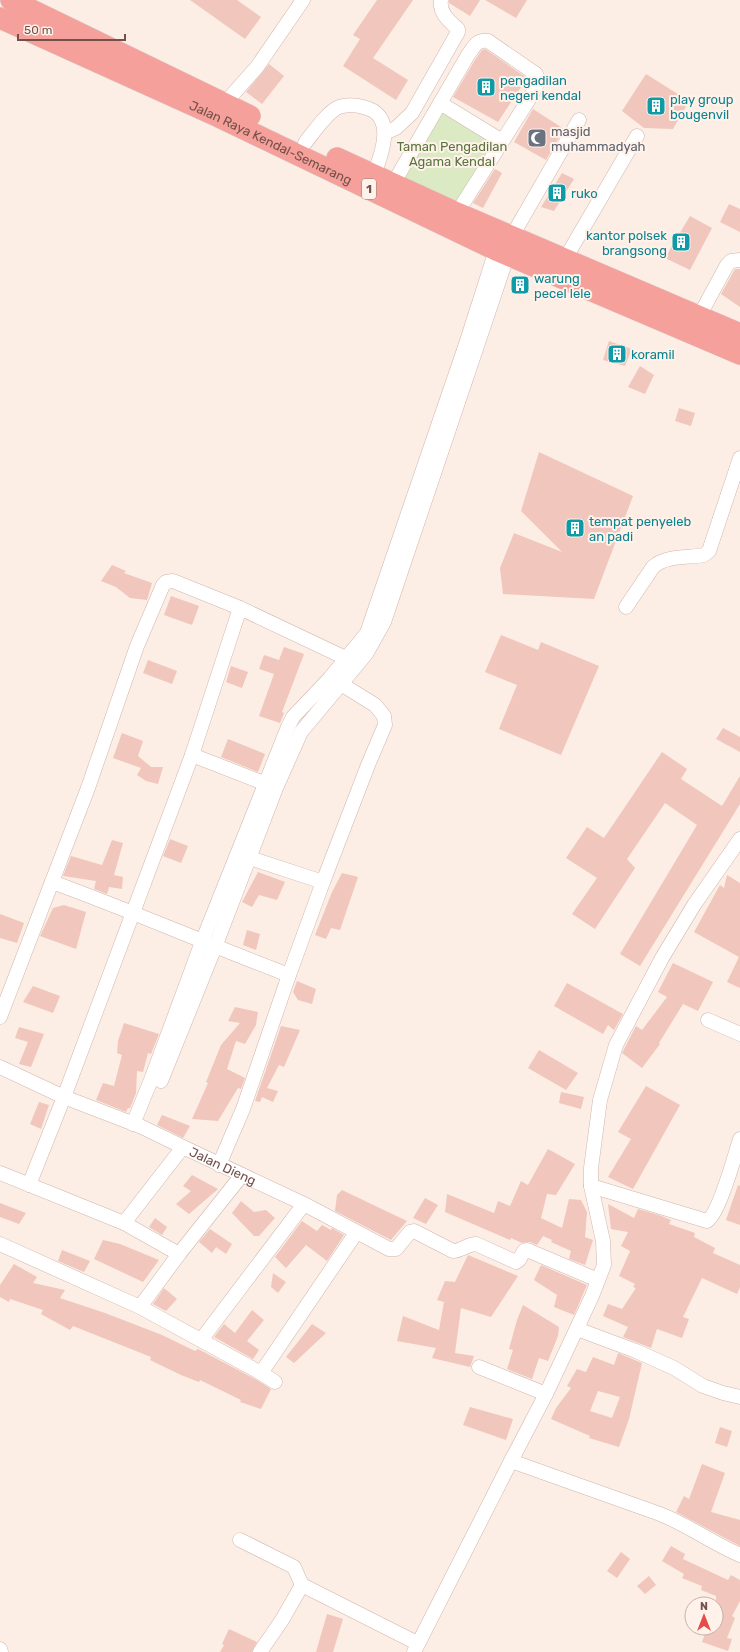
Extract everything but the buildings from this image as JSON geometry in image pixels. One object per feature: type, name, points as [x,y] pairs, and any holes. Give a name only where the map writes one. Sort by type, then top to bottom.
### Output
[{"type":"highway","name":"Jalan Raya Kendal-Semarang","points":[[11,0],[305,143],[457,213],[505,247],[565,259],[694,324],[740,354]]},
{"type":"highway","name":"Jalan Raya Kendal-Semarang","points":[[0,18],[505,247],[694,324],[740,334]]},
{"type":"street","points":[[225,104],[257,67],[303,0]]},
{"type":"street","points":[[385,133],[396,128],[412,113],[458,32],[458,29],[443,14],[440,8],[440,0]]},
{"type":"street","points":[[393,184],[468,55],[478,41],[488,41],[536,74],[538,82],[531,96],[457,213]]},
{"type":"street","points":[[440,103],[502,142]]},
{"type":"street","points":[[305,143],[331,113],[338,108],[358,105],[369,108],[379,116],[385,133],[382,155],[374,174]]},
{"type":"street","points":[[137,1126],[151,1080],[202,942],[270,786],[301,732],[336,681],[352,661],[367,633],[423,488],[505,247],[579,120]]},
{"type":"street","points":[[565,259],[637,136]]},
{"type":"street","points":[[694,324],[727,265],[731,261],[740,260]]},
{"type":"street","points":[[626,607],[653,567],[658,563],[666,560],[704,555],[709,551],[740,458]]},
{"type":"street","points":[[0,1017],[88,788],[137,646],[163,585],[166,582],[172,581],[240,608],[352,661]]},
{"type":"street","points":[[29,1186],[64,1097],[192,755],[240,608]]},
{"type":"street","points":[[137,1126],[215,947],[250,858],[288,727],[293,717],[336,681]]},
{"type":"street","points":[[219,1165],[242,1109],[323,882],[385,725],[384,716],[375,705],[336,681]]},
{"type":"street","points":[[288,727],[301,732]]},
{"type":"street","points":[[192,755],[270,786]]},
{"type":"street","points":[[240,1540],[294,1567],[302,1585],[416,1648],[546,1394],[577,1329],[604,1265],[604,1253],[590,1186],[592,1152],[600,1100],[616,1045],[662,958],[694,905],[740,839]]},
{"type":"street","points":[[250,858],[323,882]]},
{"type":"street","points":[[52,882],[106,901],[202,942],[289,975]]},
{"type":"street","points":[[708,1020],[740,1034]]},
{"type":"street","name":"Jalan Dieng","points":[[0,1067],[64,1097],[183,1146],[219,1165],[304,1204],[356,1233]]},
{"type":"street","points":[[590,1186],[707,1221],[710,1219],[720,1201],[740,1139]]},
{"type":"street","points":[[124,1223],[183,1146]]},
{"type":"street","points":[[0,1173],[29,1186],[124,1223],[179,1254]]},
{"type":"street","points":[[140,1307],[179,1254],[242,1175]]},
{"type":"street","points":[[201,1340],[304,1204]]},
{"type":"street","points":[[261,1373],[356,1233],[392,1250],[396,1249],[410,1232],[414,1232],[453,1251],[476,1244],[516,1262],[521,1258],[524,1251],[527,1250],[598,1280]]},
{"type":"street","points":[[0,1244],[140,1307],[275,1382]]},
{"type":"street","points":[[577,1329],[636,1351],[674,1368],[702,1386],[740,1397]]},
{"type":"street","points":[[479,1367],[546,1394]]},
{"type":"street","points":[[511,1461],[660,1514],[672,1519],[725,1549],[740,1555]]},
{"type":"street","points":[[260,1652],[282,1620],[302,1585]]},
{"type":"green space","name":"Taman Pengadilan Agama Kendal","points":[[440,103],[502,141],[457,213],[393,184]]},
{"type":"place","name":"pengadilan negeri kendal","points":[[486,87]]},
{"type":"place","name":"play group bougenvil","points":[[656,106]]},
{"type":"place","name":"masjid muhammadyah","points":[[537,138]]},
{"type":"place","name":"ruko","points":[[557,193]]},
{"type":"place","name":"kantor polsek brangsong","points":[[681,242]]},
{"type":"place","name":"warung pecel lele","points":[[520,285]]},
{"type":"place","name":"koramil","points":[[617,354]]},
{"type":"place","name":"tempat penyeleb an padi","points":[[575,528]]}]
